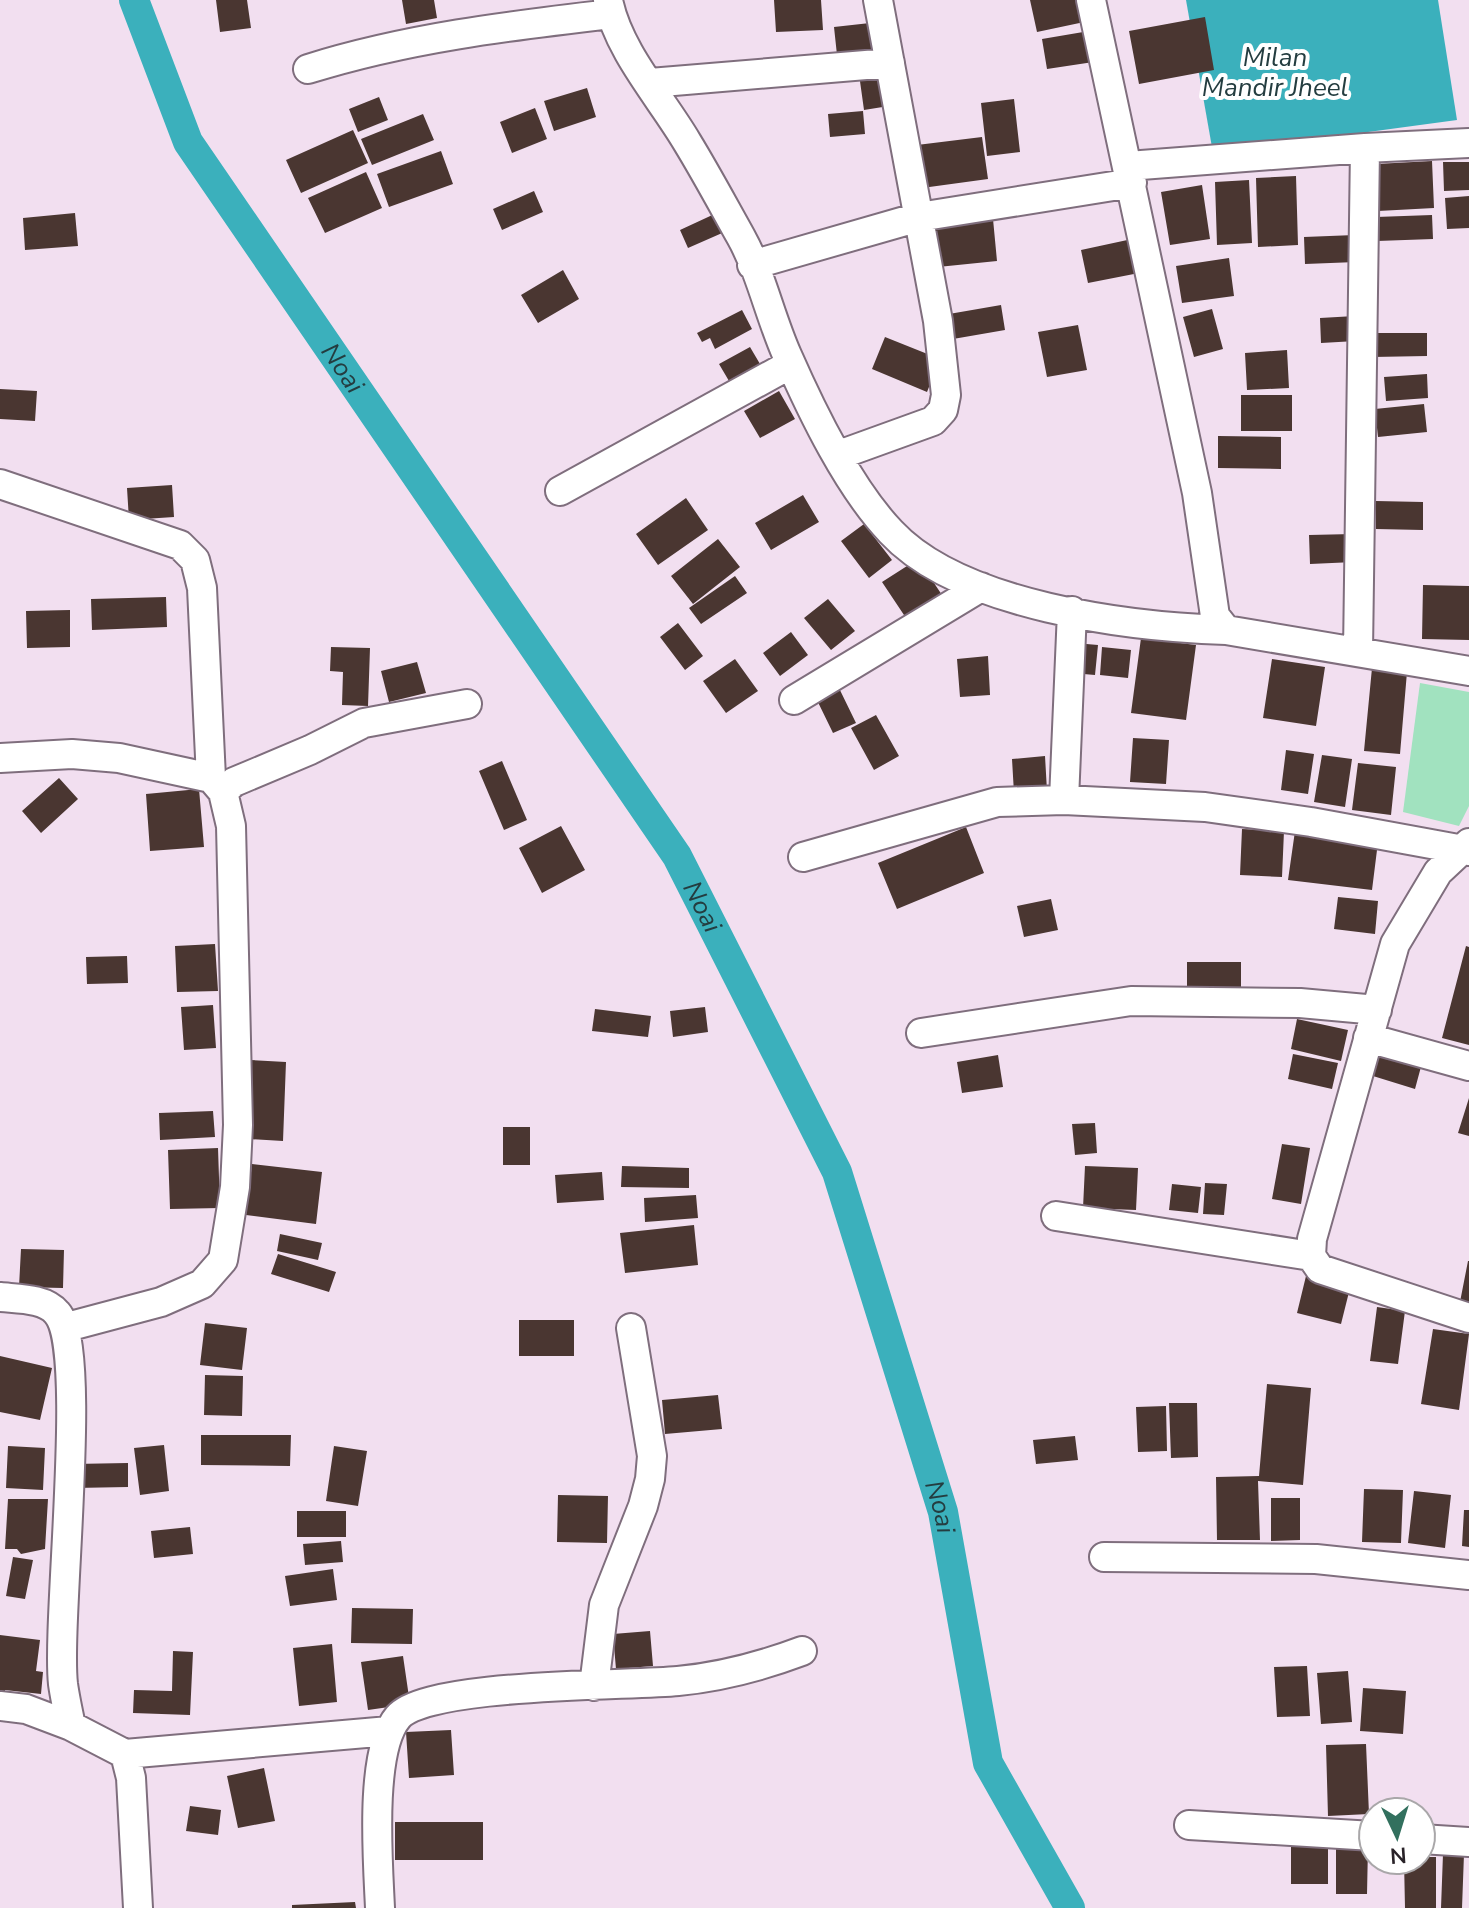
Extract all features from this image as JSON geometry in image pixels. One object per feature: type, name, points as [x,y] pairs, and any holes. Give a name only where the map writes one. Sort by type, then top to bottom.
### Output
[{"type":"street","points":[[839,455],[933,421],[943,410],[946,395],[938,321],[878,0]]},
{"type":"street","points":[[1091,0],[1197,493],[1215,616],[1226,630]]},
{"type":"street","points":[[308,69],[358,53],[465,31],[610,7],[650,83],[728,213],[791,364],[839,455],[859,491],[891,533],[949,576],[1072,611],[1156,628],[1226,630],[1469,671]]},
{"type":"street","points":[[650,83],[890,63]]},
{"type":"street","points":[[752,265],[919,217],[1130,175],[1365,148],[1469,143]]},
{"type":"street","points":[[1358,652],[1365,148]]},
{"type":"street","points":[[560,491],[791,364]]},
{"type":"street","points":[[0,484],[180,545],[195,560],[202,588],[217,785],[231,826],[238,1125],[235,1187],[223,1260],[202,1284],[161,1302],[67,1327]]},
{"type":"street","points":[[794,700],[981,587]]},
{"type":"street","points":[[1064,800],[1072,611]]},
{"type":"street","points":[[0,758],[72,754],[119,758],[217,785],[234,782],[364,723],[467,704]]},
{"type":"street","points":[[803,857],[997,802],[1064,800],[1205,807],[1467,848]]},
{"type":"street","points":[[1467,848],[1438,872],[1395,944],[1312,1239],[1311,1256],[1320,1269],[1469,1318]]},
{"type":"street","points":[[921,1033],[1131,1001],[1300,1003],[1377,1010]]},
{"type":"street","points":[[1368,1038],[1469,1066]]},
{"type":"street","points":[[1056,1216],[1311,1256]]},
{"type":"street","points":[[0,1297],[36,1301],[56,1310],[67,1327],[70,1441],[63,1682],[71,1726]]},
{"type":"street","points":[[594,1686],[604,1605],[643,1506],[651,1467],[631,1328]]},
{"type":"street","points":[[1104,1557],[1316,1559],[1469,1575]]},
{"type":"street","points":[[380,1908],[377,1824],[382,1760],[389,1731],[400,1714],[457,1693],[680,1681],[761,1666],[802,1651]]},
{"type":"street","points":[[0,1706],[26,1709],[71,1726],[125,1754],[389,1731]]},
{"type":"street","points":[[125,1754],[131,1778],[138,1908]]},
{"type":"street","points":[[1189,1825],[1357,1835]]},
{"type":"street","points":[[1437,1840],[1469,1842]]},
{"type":"green space","points":[[1420,683],[1469,692],[1469,806],[1459,826],[1403,812]]},
{"type":"water","name":"Milan Mandir Jheel","points":[[1186,0],[1438,0],[1457,120],[1213,153]]},
{"type":"building","points":[[216,0],[247,0],[251,28],[220,32]]},
{"type":"building","points":[[402,0],[434,0],[437,18],[406,24]]},
{"type":"building","points":[[774,0],[821,0],[823,30],[776,32]]},
{"type":"building","points":[[1030,0],[1085,0],[1089,21],[1037,32]]},
{"type":"building","points":[[1205,17],[1214,70],[1139,84],[1129,31]]},
{"type":"building","points":[[879,22],[882,49],[837,55],[834,27]]},
{"type":"building","points":[[1095,30],[1100,61],[1047,69],[1042,39]]},
{"type":"building","points":[[890,69],[895,105],[864,110],[859,74]]},
{"type":"building","points":[[587,88],[596,117],[554,131],[544,101]]},
{"type":"building","points":[[379,97],[388,120],[358,132],[349,109]]},
{"type":"building","points":[[1014,99],[1020,152],[987,156],[981,103]]},
{"type":"building","points":[[535,108],[547,139],[512,153],[500,122]]},
{"type":"building","points":[[863,111],[865,134],[830,137],[828,114]]},
{"type":"building","points":[[423,114],[434,140],[372,165],[361,139]]},
{"type":"building","points":[[353,130],[368,163],[301,193],[286,160]]},
{"type":"building","points":[[982,137],[988,179],[922,188],[917,145]]},
{"type":"building","points":[[441,151],[453,184],[389,207],[377,174]]},
{"type":"building","points":[[1432,161],[1434,208],[1378,211],[1376,164]]},
{"type":"building","points":[[1443,162],[1469,162],[1469,190],[1444,191]]},
{"type":"building","points":[[366,172],[382,208],[325,233],[308,198]]},
{"type":"building","points":[[1296,176],[1298,245],[1258,247],[1256,178]]},
{"type":"building","points":[[1249,180],[1252,243],[1217,245],[1215,182]]},
{"type":"building","points":[[1202,185],[1210,239],[1170,245],[1161,192]]},
{"type":"building","points":[[534,191],[543,212],[502,230],[493,209]]},
{"type":"building","points":[[1469,196],[1469,228],[1447,229],[1445,198]]},
{"type":"building","points":[[721,211],[729,230],[688,248],[680,230]]},
{"type":"building","points":[[75,213],[78,246],[25,250],[23,218]]},
{"type":"building","points":[[1432,215],[1433,239],[1377,241],[1376,217]]},
{"type":"building","points":[[993,219],[997,261],[938,267],[933,226]]},
{"type":"building","points":[[1355,235],[1356,262],[1305,264],[1304,237]]},
{"type":"building","points":[[1132,239],[1139,273],[1088,283],[1081,250]]},
{"type":"building","points":[[1229,258],[1234,296],[1182,303],[1176,266]]},
{"type":"building","points":[[563,270],[579,299],[538,323],[521,295]]},
{"type":"building","points":[[1001,305],[1005,330],[953,339],[949,314]]},
{"type":"building","points":[[1212,309],[1223,349],[1194,357],[1183,317]]},
{"type":"building","points":[[742,310],[752,329],[715,349],[710,338],[702,342],[697,333]]},
{"type":"building","points":[[1355,316],[1356,341],[1321,343],[1320,318]]},
{"type":"building","points":[[1078,325],[1087,370],[1047,377],[1038,332]]},
{"type":"building","points":[[1373,333],[1427,333],[1427,356],[1372,357]]},
{"type":"building","points":[[885,337],[940,359],[927,392],[872,369]]},
{"type":"building","points":[[750,347],[760,364],[729,381],[719,364]]},
{"type":"building","points":[[1287,350],[1289,388],[1247,390],[1245,353]]},
{"type":"building","points":[[1427,374],[1428,398],[1386,401],[1384,377]]},
{"type":"building","points":[[0,389],[37,391],[35,421],[0,419]]},
{"type":"building","points":[[779,391],[795,419],[760,438],[744,411]]},
{"type":"building","points":[[1241,395],[1292,395],[1292,431],[1241,431]]},
{"type":"building","points":[[1424,404],[1427,432],[1378,437],[1375,409]]},
{"type":"building","points":[[1218,436],[1281,437],[1281,469],[1218,468]]},
{"type":"building","points":[[172,485],[174,517],[129,520],[127,488]]},
{"type":"building","points":[[803,495],[819,522],[771,550],[755,523]]},
{"type":"building","points":[[686,498],[708,530],[658,565],[636,534]]},
{"type":"building","points":[[1376,501],[1423,502],[1423,530],[1376,529]]},
{"type":"building","points":[[864,524],[892,560],[869,578],[841,541]]},
{"type":"building","points":[[1353,534],[1354,562],[1310,564],[1309,535]]},
{"type":"building","points":[[718,539],[740,567],[693,604],[671,576]]},
{"type":"building","points":[[918,559],[944,598],[908,621],[882,582]]},
{"type":"building","points":[[735,576],[747,593],[701,624],[689,608]]},
{"type":"building","points":[[1423,585],[1469,586],[1469,640],[1422,639]]},
{"type":"building","points":[[166,597],[167,627],[92,630],[91,599]]},
{"type":"building","points":[[828,599],[855,631],[831,650],[804,618]]},
{"type":"building","points":[[70,610],[70,647],[27,648],[26,611]]},
{"type":"building","points":[[678,623],[703,656],[685,670],[660,637]]},
{"type":"building","points":[[791,632],[808,655],[780,676],[763,653]]},
{"type":"building","points":[[1141,638],[1196,645],[1186,720],[1131,713]]},
{"type":"building","points":[[1075,643],[1098,645],[1095,675],[1072,673]]},
{"type":"building","points":[[331,647],[370,648],[368,706],[342,705],[343,672],[330,671]]},
{"type":"building","points":[[1102,647],[1131,650],[1128,678],[1100,675]]},
{"type":"building","points":[[988,656],[990,695],[960,697],[957,659]]},
{"type":"building","points":[[735,659],[758,691],[726,713],[703,681]]},
{"type":"building","points":[[1272,659],[1325,667],[1316,726],[1263,718]]},
{"type":"building","points":[[417,662],[426,693],[389,702],[381,671]]},
{"type":"building","points":[[1372,668],[1407,672],[1400,754],[1364,751]]},
{"type":"building","points":[[837,684],[856,723],[833,733],[814,694]]},
{"type":"building","points":[[876,715],[899,756],[874,770],[851,728]]},
{"type":"building","points":[[1133,738],[1169,740],[1166,784],[1130,782]]},
{"type":"building","points":[[1286,750],[1314,754],[1308,794],[1281,790]]},
{"type":"building","points":[[1322,755],[1352,759],[1345,807],[1314,802]]},
{"type":"building","points":[[1045,756],[1047,791],[1014,793],[1012,759]]},
{"type":"building","points":[[502,761],[527,820],[504,830],[479,771]]},
{"type":"building","points":[[1358,763],[1396,767],[1391,815],[1352,810]]},
{"type":"building","points":[[59,778],[78,799],[41,833],[22,811]]},
{"type":"building","points":[[199,789],[204,847],[150,851],[146,794]]},
{"type":"building","points":[[561,826],[585,870],[542,893],[519,848]]},
{"type":"building","points":[[966,827],[984,873],[897,909],[878,863]]},
{"type":"building","points":[[1242,829],[1284,831],[1282,877],[1240,875]]},
{"type":"building","points":[[1295,831],[1378,842],[1372,890],[1288,880]]},
{"type":"building","points":[[1338,897],[1378,901],[1375,934],[1334,929]]},
{"type":"building","points":[[1051,899],[1058,930],[1024,937],[1017,906]]},
{"type":"building","points":[[215,944],[218,991],[177,992],[175,946]]},
{"type":"building","points":[[1466,946],[1469,947],[1469,1045],[1442,1038]]},
{"type":"building","points":[[127,956],[128,983],[87,984],[86,957]]},
{"type":"building","points":[[1187,962],[1241,962],[1241,994],[1187,993]]},
{"type":"building","points":[[213,1005],[216,1048],[184,1050],[181,1007]]},
{"type":"building","points":[[705,1007],[708,1032],[673,1037],[670,1011]]},
{"type":"building","points":[[595,1009],[651,1016],[648,1037],[592,1031]]},
{"type":"building","points":[[1297,1019],[1348,1030],[1341,1061],[1291,1049]]},
{"type":"building","points":[[1381,1051],[1422,1063],[1415,1089],[1373,1076]]},
{"type":"building","points":[[1293,1054],[1338,1063],[1332,1089],[1288,1079]]},
{"type":"building","points":[[998,1055],[1003,1087],[962,1093],[957,1062]]},
{"type":"building","points":[[251,1060],[286,1062],[283,1141],[248,1139]]},
{"type":"building","points":[[1469,1098],[1469,1136],[1458,1133]]},
{"type":"building","points":[[213,1111],[215,1137],[160,1140],[159,1113]]},
{"type":"building","points":[[1095,1123],[1097,1153],[1075,1155],[1072,1124]]},
{"type":"building","points":[[503,1127],[530,1127],[530,1165],[503,1165]]},
{"type":"building","points":[[1282,1144],[1310,1148],[1301,1204],[1272,1199]]},
{"type":"building","points":[[218,1148],[220,1208],[170,1209],[168,1150]]},
{"type":"building","points":[[252,1164],[322,1172],[316,1224],[246,1215]]},
{"type":"building","points":[[622,1166],[689,1168],[689,1188],[621,1187]]},
{"type":"building","points":[[1085,1166],[1138,1168],[1136,1210],[1083,1208]]},
{"type":"building","points":[[602,1172],[604,1200],[557,1203],[555,1175]]},
{"type":"building","points":[[1205,1183],[1227,1184],[1224,1215],[1203,1214]]},
{"type":"building","points":[[1172,1184],[1201,1187],[1198,1213],[1169,1210]]},
{"type":"building","points":[[696,1195],[698,1218],[645,1222],[644,1198]]},
{"type":"building","points":[[694,1225],[698,1265],[625,1273],[620,1233]]},
{"type":"building","points":[[280,1234],[322,1243],[318,1260],[277,1251]]},
{"type":"building","points":[[21,1249],[64,1250],[63,1288],[19,1287]]},
{"type":"building","points":[[278,1254],[336,1272],[329,1292],[271,1274]]},
{"type":"building","points":[[1469,1261],[1469,1304],[1460,1302]]},
{"type":"building","points":[[1306,1276],[1350,1288],[1341,1324],[1297,1313]]},
{"type":"building","points":[[1377,1307],[1405,1311],[1398,1364],[1370,1361]]},
{"type":"building","points":[[519,1320],[574,1320],[574,1356],[519,1356]]},
{"type":"building","points":[[205,1323],[247,1328],[242,1370],[200,1365]]},
{"type":"building","points":[[1433,1329],[1469,1334],[1459,1410],[1421,1404]]},
{"type":"building","points":[[0,1356],[52,1368],[40,1420],[0,1412]]},
{"type":"building","points":[[205,1375],[243,1376],[242,1416],[204,1415]]},
{"type":"building","points":[[1267,1384],[1311,1388],[1303,1485],[1258,1481],[1260,1540],[1217,1540],[1216,1477],[1259,1476]]},
{"type":"building","points":[[718,1395],[722,1429],[665,1434],[662,1400]]},
{"type":"building","points":[[1169,1403],[1197,1403],[1198,1457],[1171,1458]]},
{"type":"building","points":[[1166,1406],[1167,1451],[1138,1452],[1136,1407]]},
{"type":"building","points":[[201,1435],[291,1435],[290,1466],[201,1465]]},
{"type":"building","points":[[1075,1436],[1078,1460],[1036,1464],[1033,1440]]},
{"type":"building","points":[[164,1445],[169,1491],[140,1495],[134,1448]]},
{"type":"building","points":[[8,1446],[45,1448],[43,1490],[6,1488]]},
{"type":"building","points":[[334,1446],[367,1451],[358,1506],[326,1501]]},
{"type":"building","points":[[128,1463],[128,1487],[74,1488],[73,1464]]},
{"type":"building","points":[[1364,1489],[1403,1490],[1401,1543],[1362,1542]]},
{"type":"building","points":[[1414,1491],[1451,1495],[1445,1548],[1408,1543]]},
{"type":"building","points":[[558,1495],[608,1496],[607,1543],[557,1542]]},
{"type":"building","points":[[1271,1498],[1300,1498],[1300,1540],[1271,1541]]},
{"type":"building","points":[[8,1499],[48,1499],[45,1549],[21,1554],[17,1549],[5,1549]]},
{"type":"building","points":[[1464,1510],[1469,1510],[1469,1547],[1462,1546]]},
{"type":"building","points":[[297,1511],[346,1511],[346,1537],[297,1537]]},
{"type":"building","points":[[190,1527],[193,1554],[154,1558],[151,1531]]},
{"type":"building","points":[[341,1541],[343,1562],[305,1565],[303,1544]]},
{"type":"building","points":[[13,1557],[33,1560],[25,1599],[6,1596]]},
{"type":"building","points":[[333,1569],[337,1600],[290,1606],[285,1576]]},
{"type":"building","points":[[352,1608],[413,1609],[412,1644],[351,1643]]},
{"type":"building","points":[[650,1631],[653,1666],[616,1669],[613,1634]]},
{"type":"building","points":[[0,1635],[40,1640],[36,1671],[43,1672],[41,1694],[5,1690],[4,1702],[0,1701]]},
{"type":"building","points":[[332,1644],[337,1702],[299,1706],[293,1648]]},
{"type":"building","points":[[173,1651],[193,1652],[190,1715],[133,1713],[134,1690],[172,1691]]},
{"type":"building","points":[[403,1656],[410,1704],[368,1710],[361,1662]]},
{"type":"building","points":[[1307,1666],[1310,1716],[1277,1717],[1274,1667]]},
{"type":"building","points":[[1348,1671],[1352,1722],[1321,1724],[1317,1673]]},
{"type":"building","points":[[1363,1688],[1406,1691],[1403,1734],[1360,1731]]},
{"type":"building","points":[[451,1730],[454,1775],[409,1778],[406,1732]]},
{"type":"building","points":[[1366,1744],[1368,1796],[1357,1796],[1357,1815],[1328,1816],[1326,1745]]},
{"type":"building","points":[[264,1768],[275,1821],[238,1828],[227,1776]]},
{"type":"building","points":[[190,1806],[221,1810],[218,1835],[186,1831]]},
{"type":"building","points":[[395,1822],[483,1822],[483,1860],[395,1860]]},
{"type":"building","points":[[1291,1844],[1328,1844],[1328,1884],[1291,1884]]},
{"type":"building","points":[[1336,1846],[1357,1846],[1357,1876],[1367,1876],[1367,1894],[1336,1894]]},
{"type":"building","points":[[1443,1854],[1464,1854],[1462,1908],[1441,1908]]},
{"type":"building","points":[[1404,1876],[1436,1876],[1436,1908],[1405,1908]]},
{"type":"building","points":[[355,1902],[356,1908],[292,1908],[292,1905]]},
{"type":"waterway","name":"Noai","points":[[134,0],[188,142],[677,856],[837,1172],[943,1512],[988,1763],[1070,1908]]}]
